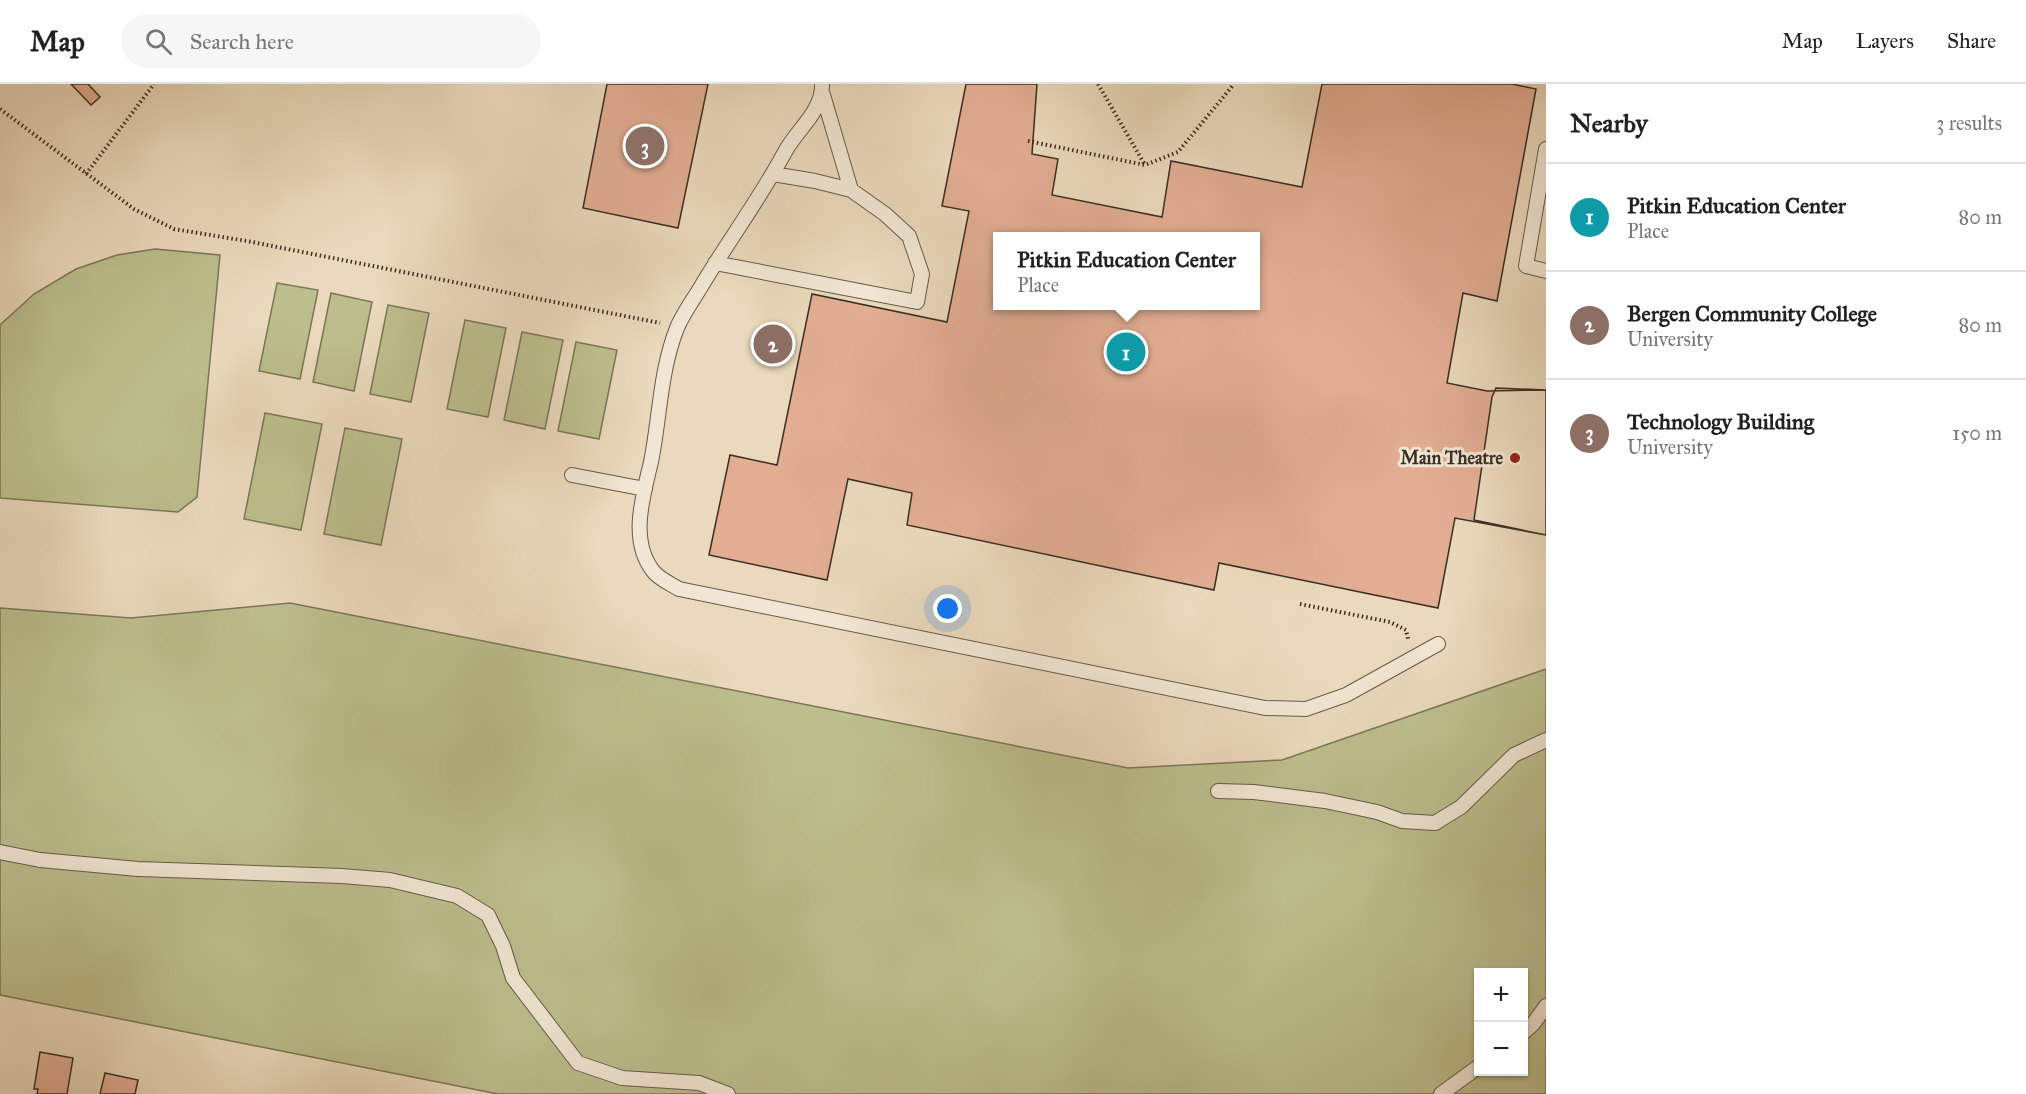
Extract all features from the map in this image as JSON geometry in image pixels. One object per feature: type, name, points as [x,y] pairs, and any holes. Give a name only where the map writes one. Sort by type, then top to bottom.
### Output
[{"type":"lane","points":[[822,90],[807,123],[791,143],[678,326],[665,364],[653,453],[641,511],[640,546],[654,572],[679,589],[1265,708],[1306,709],[1346,694],[1438,644]]},
{"type":"lane","points":[[822,90],[851,190]]},
{"type":"lane","points":[[1546,149],[1526,266],[1546,271]]},
{"type":"lane","points":[[715,263],[917,302],[922,274],[909,236],[885,214],[851,190],[773,174]]},
{"type":"lane","points":[[572,475],[645,489]]},
{"type":"lane","points":[[1218,791],[1254,792],[1325,801],[1377,812],[1402,821],[1435,823],[1461,807],[1514,755],[1546,740]]},
{"type":"lane","points":[[0,852],[40,860],[138,869],[342,876],[390,880],[457,896],[488,915],[503,946],[513,978],[578,1063],[622,1077],[699,1083],[728,1094]]},
{"type":"lane","points":[[1528,1028],[1546,1006]]},
{"type":"lane","points":[[1442,1094],[1474,1071]]},
{"type":"path","points":[[86,174],[154,84]]},
{"type":"path","points":[[1098,84],[1145,165]]},
{"type":"path","points":[[1028,141],[1145,165],[1178,152],[1234,84]]},
{"type":"path","points":[[0,109],[134,209],[174,229],[247,241],[678,326]]},
{"type":"path","points":[[1300,604],[1390,622],[1406,630],[1414,657]]},
{"type":"green space","points":[[155,249],[220,255],[197,497],[178,512],[0,498],[0,325],[34,294],[76,269],[117,255]]},
{"type":"green space","points":[[277,283],[318,290],[300,379],[259,371]]},
{"type":"green space","points":[[331,293],[372,302],[354,391],[313,382]]},
{"type":"green space","points":[[388,305],[429,313],[411,402],[370,394]]},
{"type":"green space","points":[[465,320],[506,328],[488,417],[447,409]]},
{"type":"green space","points":[[522,332],[563,340],[545,429],[504,420]]},
{"type":"green space","points":[[576,342],[617,350],[599,439],[558,431]]},
{"type":"green space","points":[[265,413],[322,424],[301,530],[244,519]]},
{"type":"green space","points":[[345,428],[402,439],[381,545],[324,534]]},
{"type":"green space","points":[[290,603],[1128,768],[1282,760],[1546,669],[1546,1094],[498,1094],[0,995],[0,608],[131,618]]},
{"type":"building","points":[[71,84],[88,84],[100,97],[91,105]]},
{"type":"building","points":[[607,84],[708,84],[678,228],[583,208]]},
{"type":"building","points":[[966,84],[1037,84],[1032,154],[1058,159],[1052,195],[1162,217],[1171,161],[1302,187],[1322,84],[1512,84],[1536,89],[1497,301],[1463,293],[1447,383],[1487,391],[1546,390],[1546,535],[1455,518],[1438,608],[1219,563],[1214,590],[907,525],[912,493],[848,479],[827,580],[709,555],[730,455],[777,465],[812,294],[947,322],[969,211],[942,206]]},
{"type":"building","name":"Main Theatre","points":[[1496,388],[1546,390],[1546,535],[1474,520],[1492,397]]},
{"type":"building","points":[[40,1052],[73,1058],[67,1094],[37,1094],[38,1089],[34,1089]]},
{"type":"building","points":[[105,1073],[138,1080],[135,1094],[100,1094]]},
{"type":"place","name":"Technology Building","points":[[645,146]]},
{"type":"place","name":"Bergen Community College","points":[[773,344]]},
{"type":"place","name":"Pitkin Education Center","points":[[1126,352]]},
{"type":"place","name":"Main Theatre","points":[[1515,458]]}]
